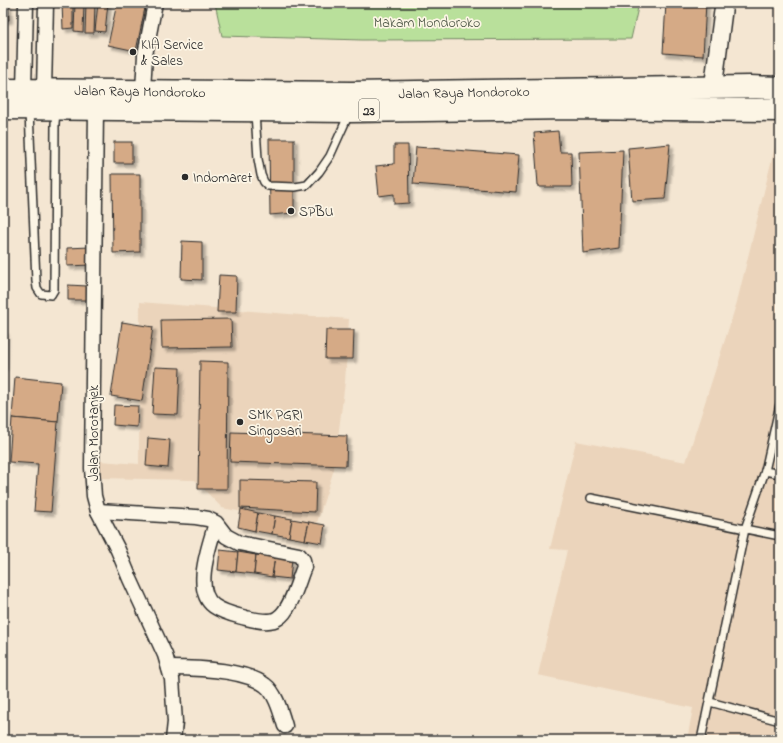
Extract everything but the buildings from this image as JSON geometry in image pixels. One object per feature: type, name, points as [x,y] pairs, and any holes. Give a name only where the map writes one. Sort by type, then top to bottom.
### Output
[{"type":"highway","name":"Jalan Raya Mondoroko","points":[[3,108],[25,95],[143,100],[205,109],[255,110],[351,102],[750,87],[780,88]]},
{"type":"highway","name":"Jalan Raya Mondoroko","points":[[25,95],[56,108],[96,109],[143,100],[243,93],[351,102],[568,108],[775,110]]},
{"type":"street","points":[[25,95],[26,3]]},
{"type":"street","points":[[25,95],[45,51],[46,3]]},
{"type":"street","points":[[143,100],[145,55],[155,3]]},
{"type":"street","points":[[713,89],[724,3]]},
{"type":"street","points":[[25,53],[45,51]]},
{"type":"street","name":"Jalan Morotanjek","points":[[96,109],[92,468],[94,496],[98,511],[118,550],[165,655],[172,679],[174,700],[175,722],[173,740]]},
{"type":"street","points":[[98,511],[208,519],[216,523],[226,536],[239,543],[291,552],[299,555],[302,558],[304,567],[289,604],[278,619],[271,621],[256,620],[229,614],[214,606],[208,599],[204,591],[203,571],[216,523]]},
{"type":"street","points":[[169,668],[198,668],[250,677],[266,685],[277,702],[285,726]]},
{"type":"lane","points":[[25,95],[37,288],[41,294],[51,295],[54,290],[56,108]]},
{"type":"lane","points":[[255,110],[258,159],[264,182],[268,186],[295,188],[307,185],[319,172],[330,156],[351,102]]},
{"type":"lane","points":[[701,740],[746,529],[765,471],[780,404]]},
{"type":"lane","points":[[765,471],[780,474]]},
{"type":"lane","points":[[591,498],[780,536]]},
{"type":"lane","points":[[710,702],[780,720]]},
{"type":"shaded area","points":[[780,126],[780,740],[687,740],[693,708],[538,675],[567,550],[550,549],[576,441],[686,462],[737,302]]},
{"type":"shaded area","name":"SMK PGRI Singosari","points":[[140,302],[349,319],[345,382],[334,469],[316,526],[222,508],[195,480],[98,478],[100,461],[139,464]]},
{"type":"green space","name":"Makam Mondoroko","points":[[215,3],[639,3],[631,39],[362,40],[222,36]]},
{"type":"place","name":"KIA Service & Sales","points":[[133,52]]},
{"type":"place","name":"Indomaret","points":[[185,177]]},
{"type":"place","name":"SPBU","points":[[291,211]]},
{"type":"place","name":"SMK PGRI Singosari","points":[[240,422]]}]
